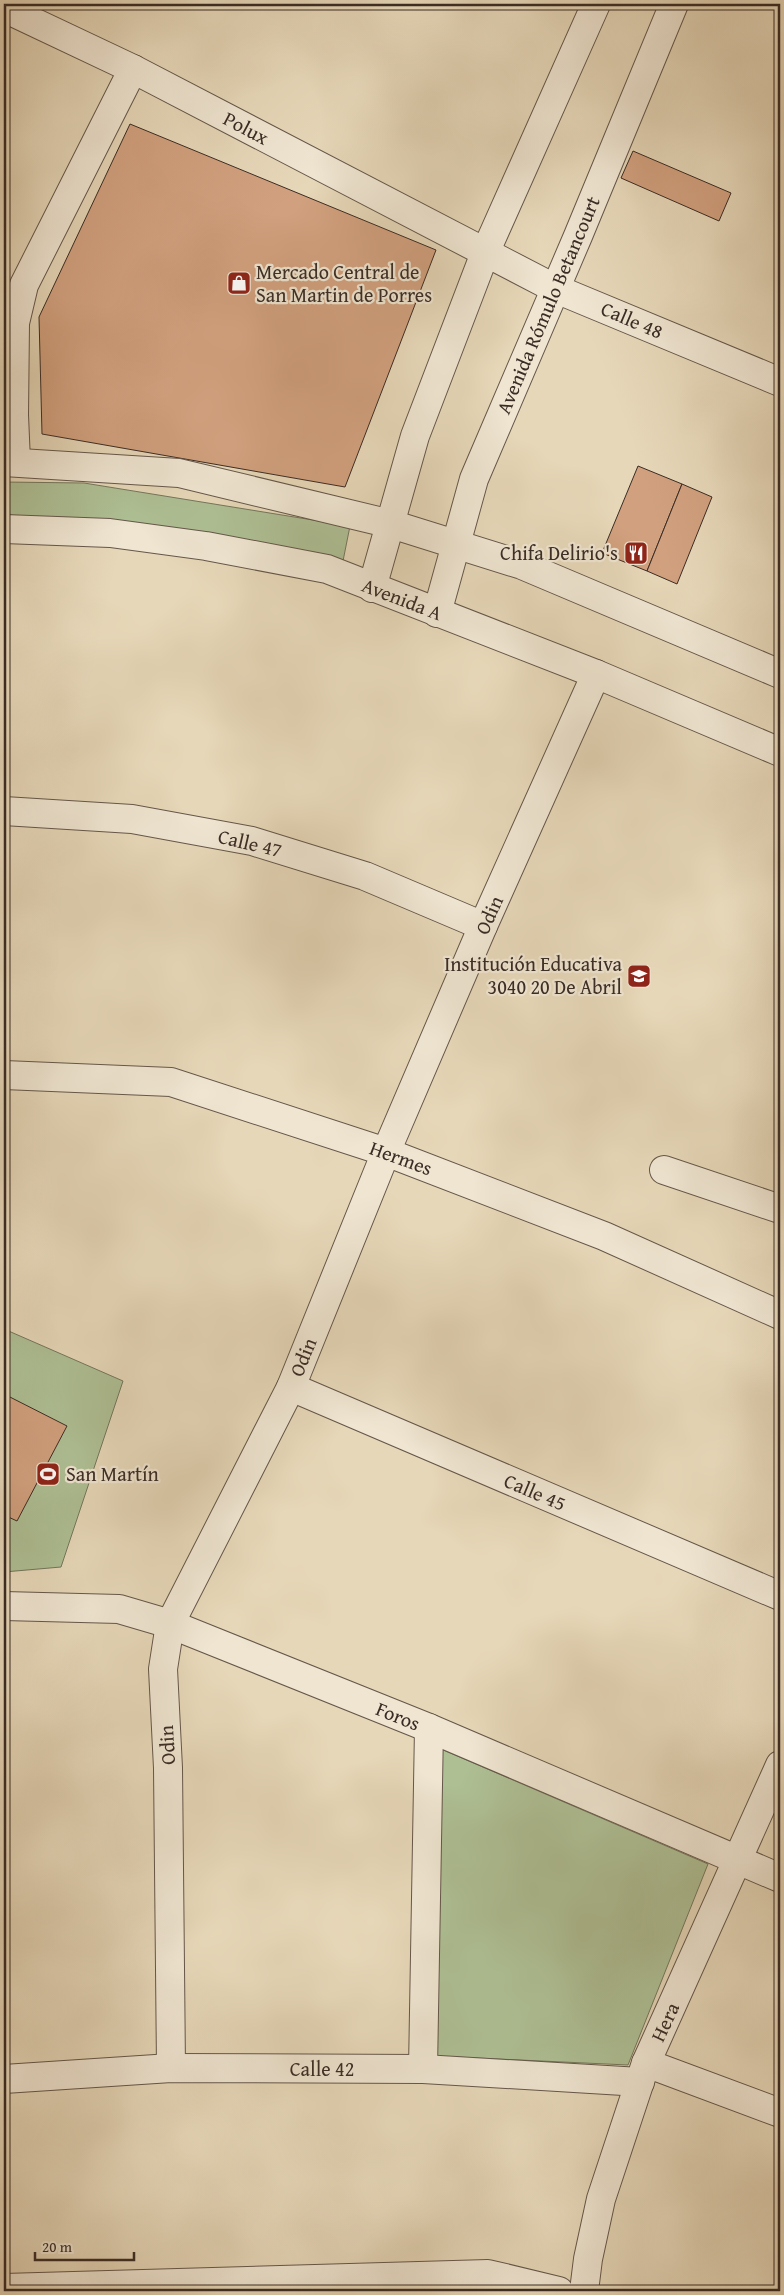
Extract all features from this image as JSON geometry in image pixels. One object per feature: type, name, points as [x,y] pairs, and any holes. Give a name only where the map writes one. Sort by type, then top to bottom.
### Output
[{"type":"street","name":"Avenida Rómulo Betancourt","points":[[438,612],[474,479],[556,289],[674,4]]},
{"type":"street","points":[[372,588],[415,436],[486,253],[587,7]]},
{"type":"street","name":"Polux","points":[[4,8],[133,69],[486,253]]},
{"type":"street","points":[[133,69],[24,285],[15,323],[14,415],[10,462],[179,474],[391,524],[522,566],[780,674]]},
{"type":"street","name":"Calle 48","points":[[486,253],[556,289],[780,382]]},
{"type":"street","name":"Avenida A","points":[[4,529],[110,533],[206,546],[327,569],[596,674],[780,752]]},
{"type":"street","name":"Odin","points":[[171,2068],[167,1883],[168,1768],[163,1669],[170,1624],[291,1387],[386,1152],[483,926],[596,674]]},
{"type":"street","name":"Calle 47","points":[[4,811],[132,820],[252,841],[365,876],[483,926]]},
{"type":"street","name":"Hermes","points":[[4,1075],[171,1082],[386,1152],[604,1236],[780,1315]]},
{"type":"street","points":[[664,1170],[780,1209]]},
{"type":"street","name":"Calle 45","points":[[291,1387],[780,1596]]},
{"type":"street","name":"Foros","points":[[4,1606],[119,1609],[170,1624],[429,1728],[780,1878]]},
{"type":"street","points":[[423,2070],[429,1728]]},
{"type":"street","name":"Hera","points":[[584,2291],[588,2260],[601,2199],[643,2073],[780,1764]]},
{"type":"street","name":"Calle 42","points":[[4,2079],[171,2068],[643,2073],[780,2113]]},
{"type":"street","points":[[4,2288],[43,2289],[488,2274],[559,2291]]},
{"type":"green space","points":[[4,482],[84,483],[350,526],[343,561],[4,514]]},
{"type":"green space","name":"San Martín","points":[[4,1329],[123,1381],[61,1567],[4,1572]]},
{"type":"green space","points":[[441,1749],[708,1864],[628,2065],[433,2056]]},
{"type":"building","name":"Mercado Central de San Martin de Porres","points":[[130,124],[436,250],[345,487],[42,434],[39,317]]},
{"type":"building","points":[[633,151],[731,193],[719,221],[621,178]]},
{"type":"building","points":[[638,466],[682,484],[647,571],[602,553]]},
{"type":"building","points":[[682,484],[712,497],[677,584],[647,571]]},
{"type":"building","points":[[4,1394],[67,1426],[17,1521],[4,1515]]},
{"type":"place","name":"Mercado Central de San Martin de Porres","points":[[239,283]]},
{"type":"place","name":"Chifa Delirio's","points":[[636,553]]},
{"type":"place","name":"Institución Educativa 3040 20 De Abril","points":[[639,976]]},
{"type":"place","name":"San Martín","points":[[48,1474]]}]
